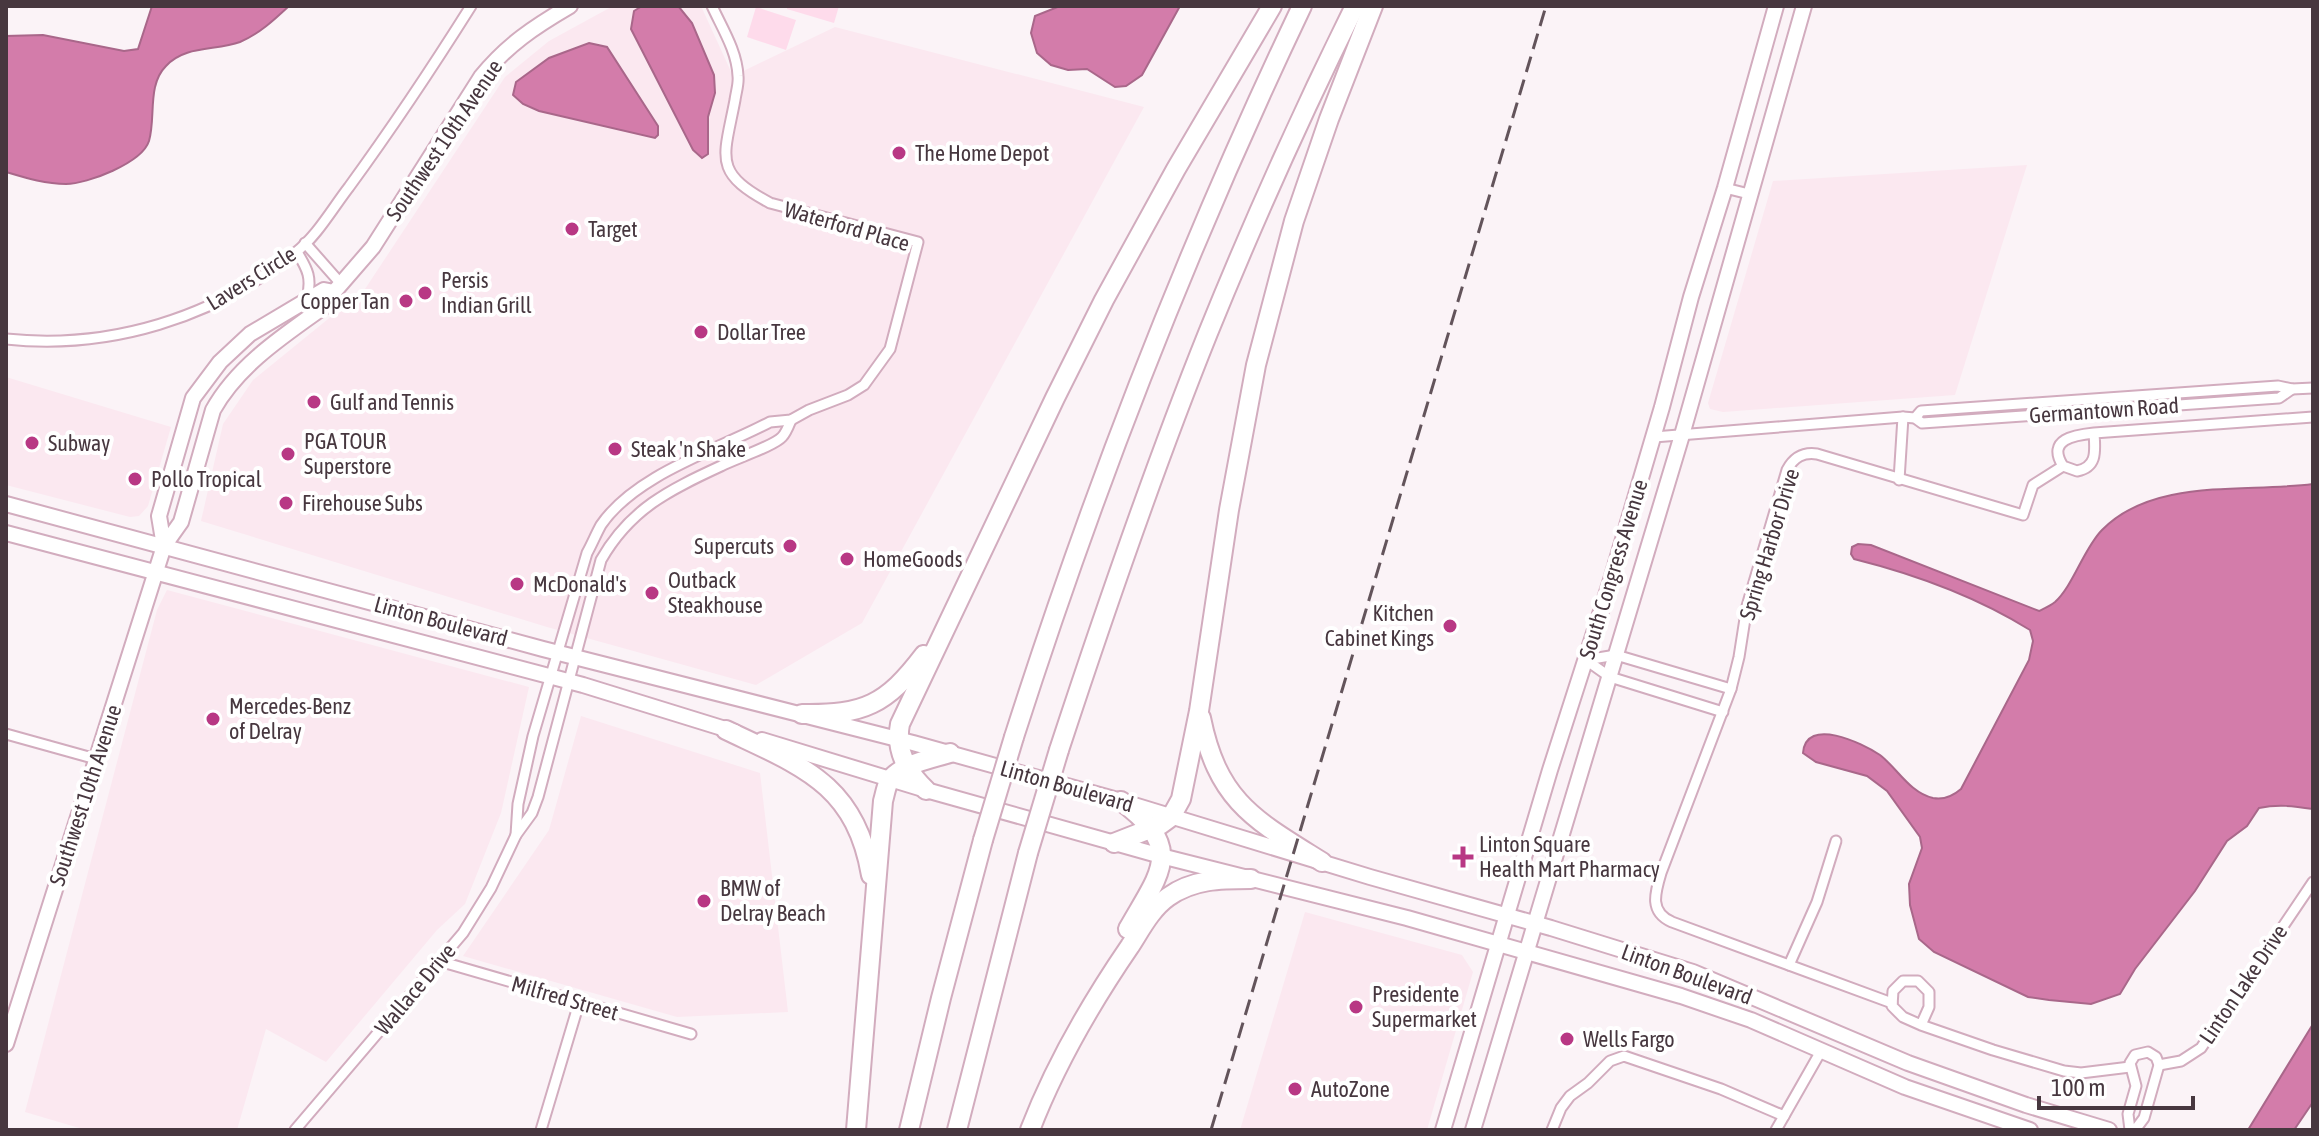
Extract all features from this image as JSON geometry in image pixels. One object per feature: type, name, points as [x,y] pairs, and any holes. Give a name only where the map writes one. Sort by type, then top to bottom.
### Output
[{"type":"highway","points":[[899,773],[900,724],[1104,300],[1272,6]]},
{"type":"highway","points":[[909,1130],[983,840],[1075,555],[1126,413],[1214,198],[1302,6]]},
{"type":"highway","points":[[957,1130],[1028,853],[1128,545],[1192,373],[1283,157],[1355,6]]},
{"type":"highway","points":[[1114,843],[1153,829],[1171,817],[1181,799],[1199,711],[1241,438],[1274,292],[1317,152],[1373,6]]},
{"type":"highway","points":[[802,714],[847,713],[875,703],[906,678],[945,628]]},
{"type":"highway","points":[[1199,711],[1210,755],[1229,792],[1261,824],[1322,862]]},
{"type":"highway","points":[[726,730],[803,767],[834,794],[859,831],[875,894]]},
{"type":"highway","points":[[856,1130],[882,808],[886,790],[899,773],[950,753]]},
{"type":"highway","points":[[899,773],[926,790]]},
{"type":"highway","points":[[1104,983],[1127,931],[1159,874],[1161,856],[1153,829],[1121,801]]},
{"type":"highway","points":[[1030,1130],[1079,1027],[1104,983],[1150,916],[1170,896],[1190,885],[1205,881],[1251,879]]},
{"type":"main road","name":"Southwest 10th Avenue","points":[[6,1044],[155,573],[164,546],[181,522],[213,410],[222,394],[250,363],[332,301],[338,288],[373,247],[495,59],[523,35],[570,6]]},
{"type":"main road","name":"South Congress Avenue","points":[[1443,1130],[1550,770],[1654,437],[1691,297],[1776,6]]},
{"type":"main road","name":"South Congress Avenue","points":[[1473,1130],[1682,435],[1804,6]]},
{"type":"main road","name":"Southwest 10th Avenue","points":[[164,546],[159,516],[193,398],[220,362],[250,334],[324,290],[338,288]]},
{"type":"main road","name":"Linton Boulevard","points":[[6,504],[558,653],[950,753],[1536,924],[1702,975],[1863,1044],[2012,1101],[2109,1130]]},
{"type":"main road","name":"Linton Boulevard","points":[[6,533],[569,682],[726,730],[899,773]]},
{"type":"main road","name":"Linton Boulevard","points":[[926,790],[1161,856],[1499,944],[1716,1007],[1905,1087],[2030,1130]]},
{"type":"main road","points":[[1821,1051],[1831,1044],[1843,1042],[1863,1044]]},
{"type":"street","name":"Lavers Circle","points":[[6,339],[68,341],[150,328],[200,310],[297,252],[317,230],[369,158],[471,6]]},
{"type":"street","name":"Waterford Place","points":[[558,653],[587,553],[601,526],[625,499],[661,476],[770,422],[791,420],[864,385],[890,349],[918,242],[770,203],[735,181],[727,164],[726,150],[739,78],[735,56],[712,6]]},
{"type":"street","points":[[1725,188],[1749,194]]},
{"type":"street","points":[[305,243],[338,288]]},
{"type":"street","points":[[297,252],[307,269],[310,284],[307,299]]},
{"type":"street","points":[[2157,406],[2159,402],[2251,395],[2259,387]]},
{"type":"street","name":"Germantown Road","points":[[1915,418],[1921,411],[1994,405],[2259,387],[2313,388]]},
{"type":"street","name":"Germantown Road","points":[[1654,437],[1903,417],[1915,418],[1922,423],[2279,398],[2292,389]]},
{"type":"street","points":[[1948,421],[1957,416],[1992,413],[1995,411],[1994,405]]},
{"type":"street","points":[[1899,480],[1903,417]]},
{"type":"street","points":[[2094,433],[2095,451],[2090,465],[2077,471],[2063,466],[2059,460],[2060,445],[2070,435],[2094,433],[2313,417]]},
{"type":"street","name":"Waterford Place","points":[[576,657],[601,560],[615,536],[639,512],[663,495],[782,438],[791,420]]},
{"type":"street","name":"Spring Harbor Drive","points":[[1892,1003],[1672,922],[1656,907],[1661,873],[1731,689],[1747,606],[1790,464],[1802,454],[1817,454],[2023,515],[2033,485],[2063,466]]},
{"type":"street","name":"Wallace Drive","points":[[516,835],[518,804],[533,736],[558,653]]},
{"type":"street","points":[[1586,660],[1616,655],[1731,689]]},
{"type":"street","name":"Wallace Drive","points":[[295,1130],[463,933],[491,888],[538,797],[576,657]]},
{"type":"street","points":[[1586,660],[1610,677],[1723,712]]},
{"type":"street","points":[[6,734],[96,759]]},
{"type":"street","points":[[1789,965],[1817,902],[1836,841]]},
{"type":"street","name":"Linton Lake Drive","points":[[1892,1003],[1897,1013],[1921,1025],[2072,1073],[2130,1067],[2135,1055],[2143,1052],[2156,1057],[2159,1065],[2181,1061],[2201,1048],[2313,882]]},
{"type":"street","name":"Milfred Street","points":[[439,961],[691,1034]]},
{"type":"street","points":[[1892,1003],[1893,991],[1903,981],[1918,981],[1925,985],[1930,999],[1921,1025]]},
{"type":"street","points":[[541,1130],[579,1003]]},
{"type":"street","points":[[1776,1130],[1821,1051]]},
{"type":"street","points":[[1552,1130],[1565,1102],[1617,1058],[1631,1058],[1721,1089],[1784,1116]]},
{"type":"street","points":[[2132,1130],[2144,1118],[2159,1065]]},
{"type":"street","points":[[2130,1067],[2136,1086],[2128,1114],[2132,1130]]},
{"type":"shaded area","points":[[152,6],[289,6],[247,39],[182,55],[166,66],[156,82],[149,141],[136,157],[125,164],[100,176],[66,184],[43,182],[6,172],[6,36],[43,35],[124,51],[138,49]]},
{"type":"shaded area","points":[[613,6],[701,6],[733,76],[835,27],[1144,107],[862,623],[756,685],[547,627],[201,521],[223,424],[253,380],[365,289],[505,77],[549,41]]},
{"type":"shaded area","points":[[642,6],[679,7],[692,23],[714,75],[715,93],[708,117],[708,154],[702,158],[693,150],[631,29],[634,11]]},
{"type":"shaded area","points":[[787,6],[839,6],[834,23],[787,9]]},
{"type":"shaded area","points":[[1060,6],[1180,6],[1142,75],[1126,86],[1115,87],[1087,69],[1068,70],[1051,65],[1037,53],[1031,33],[1035,16]]},
{"type":"shaded area","points":[[756,7],[796,20],[786,50],[747,37]]},
{"type":"shaded area","points":[[589,43],[607,47],[658,126],[655,138],[539,111],[523,104],[513,95],[516,82],[549,58]]},
{"type":"shaded area","points":[[2027,165],[1955,395],[1723,412],[1710,409],[1708,403],[1773,181]]},
{"type":"shaded area","points":[[6,377],[171,427],[148,506],[139,516],[130,517],[6,485]]},
{"type":"shaded area","points":[[2313,484],[2313,809],[2286,806],[2259,808],[2247,826],[2227,841],[2195,891],[2135,969],[2120,994],[2091,1004],[2028,997],[1934,952],[1919,939],[1910,905],[1909,884],[1922,848],[1920,837],[1887,791],[1867,776],[1816,762],[1803,753],[1806,742],[1824,734],[1849,739],[1880,755],[1917,791],[1937,798],[1952,795],[1961,789],[2029,660],[2033,641],[2030,630],[2010,618],[1922,579],[1854,559],[1852,547],[1871,545],[2039,611],[2061,595],[2102,530],[2123,513],[2147,502],[2202,490]]},
{"type":"shaded area","points":[[167,590],[529,687],[501,813],[465,904],[437,930],[326,1062],[266,1029],[237,1130],[86,1130],[25,1112],[157,610]]},
{"type":"shaded area","points":[[581,716],[760,773],[788,1012],[677,1017],[463,956],[549,830]]},
{"type":"shaded area","points":[[1305,912],[1462,955],[1473,972],[1427,1130],[1240,1130]]},
{"type":"shaded area","points":[[2313,1024],[2313,1102],[2294,1130],[2248,1130]]},
{"type":"railway","points":[[1211,1130],[1546,6]]},
{"type":"place","name":"The Home Depot","points":[[899,153]]},
{"type":"place","name":"Target","points":[[572,229]]},
{"type":"place","name":"Persis Indian Grill","points":[[425,293]]},
{"type":"place","name":"Copper Tan","points":[[406,301]]},
{"type":"place","name":"Dollar Tree","points":[[701,332]]},
{"type":"place","name":"Gulf and Tennis","points":[[314,402]]},
{"type":"place","name":"Subway","points":[[32,443]]},
{"type":"place","name":"Steak 'n Shake","points":[[615,449]]},
{"type":"place","name":"PGA TOUR Superstore","points":[[288,454]]},
{"type":"place","name":"Pollo Tropical","points":[[135,479]]},
{"type":"place","name":"Firehouse Subs","points":[[286,503]]},
{"type":"place","name":"Supercuts","points":[[790,546]]},
{"type":"place","name":"HomeGoods","points":[[847,559]]},
{"type":"place","name":"McDonald's","points":[[517,584]]},
{"type":"place","name":"Outback Steakhouse","points":[[652,593]]},
{"type":"place","name":"Kitchen Cabinet Kings","points":[[1450,626]]},
{"type":"place","name":"Mercedes-Benz of Delray","points":[[213,719]]},
{"type":"place","name":"Linton Square Health Mart Pharmacy","points":[[1463,857]]},
{"type":"place","name":"BMW of Delray Beach","points":[[704,901]]},
{"type":"place","name":"Presidente Supermarket","points":[[1356,1007]]},
{"type":"place","name":"Wells Fargo","points":[[1567,1039]]},
{"type":"place","name":"AutoZone","points":[[1295,1089]]}]
